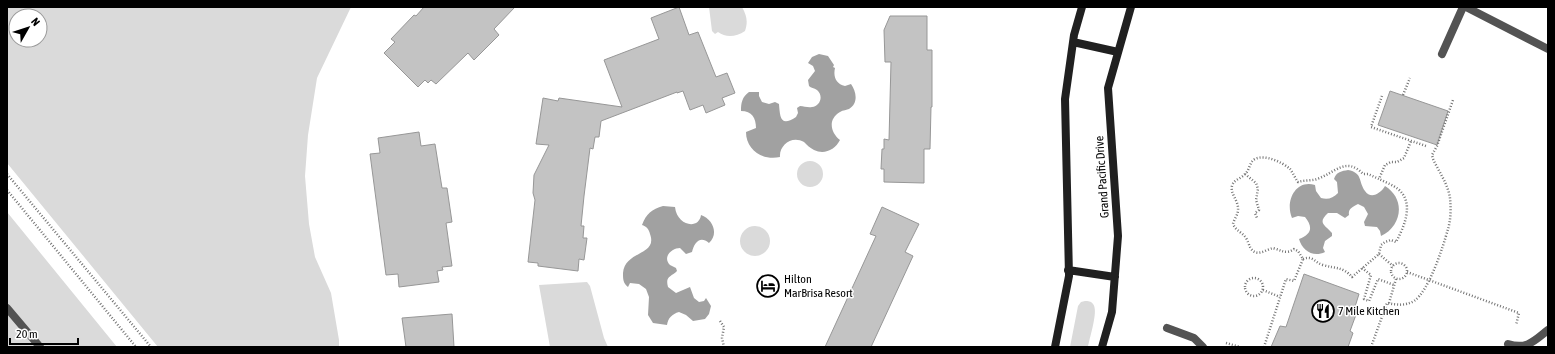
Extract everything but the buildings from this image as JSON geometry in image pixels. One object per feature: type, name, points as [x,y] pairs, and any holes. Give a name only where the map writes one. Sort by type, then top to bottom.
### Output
[{"type":"street","points":[[1055,347],[1069,276],[1065,99],[1073,42],[1082,7]]},
{"type":"street","name":"Grand Pacific Drive","points":[[1102,347],[1112,312],[1118,236],[1108,88],[1131,7]]},
{"type":"street","points":[[1073,42],[1118,52]]},
{"type":"street","points":[[1068,270],[1115,277]]},
{"type":"lane","points":[[1442,54],[1464,7],[1548,49]]},
{"type":"lane","points":[[7,308],[40,347]]},
{"type":"lane","points":[[1167,328],[1194,338],[1203,347]]},
{"type":"lane","points":[[1508,344],[1516,346],[1532,344],[1548,330]]},
{"type":"path","points":[[1403,96],[1410,78]]},
{"type":"path","points":[[1382,96],[1371,127],[1426,146]]},
{"type":"path","points":[[1389,303],[1403,305],[1413,301],[1422,294],[1429,281],[1448,228],[1450,197],[1446,184],[1432,155],[1453,100]]},
{"type":"path","points":[[1379,179],[1385,165],[1391,162],[1397,162],[1404,158],[1410,141]]},
{"type":"path","points":[[1264,347],[1286,279],[1294,281],[1302,259],[1298,251],[1294,249],[1289,252],[1284,252],[1273,248],[1260,253],[1256,253],[1252,250],[1246,238],[1235,229],[1233,224],[1238,211],[1237,202],[1232,190],[1232,184],[1245,174],[1251,162],[1255,159],[1262,158],[1283,164],[1290,170],[1298,182],[1320,178],[1344,166],[1352,166],[1363,174],[1368,174],[1399,190],[1407,207],[1402,231],[1396,242],[1391,240],[1381,245],[1379,254],[1352,277],[1344,270],[1321,265],[1311,258],[1306,257],[1302,259]]},
{"type":"path","points":[[7,174],[151,347]]},
{"type":"path","points":[[1245,174],[1256,183],[1258,189],[1256,200],[1259,207],[1255,216],[1257,218]]},
{"type":"path","points":[[7,190],[136,347]]},
{"type":"path","points":[[1379,254],[1393,266]]},
{"type":"path","points":[[1396,279],[1391,273],[1393,266],[1397,263],[1406,267],[1407,272]]},
{"type":"path","points":[[1362,268],[1371,275],[1364,299],[1369,300],[1378,279],[1394,285]]},
{"type":"path","points":[[1407,272],[1519,313],[1516,326]]},
{"type":"path","points":[[1396,279],[1402,279],[1407,272]]},
{"type":"path","points":[[1250,279],[1256,279],[1263,284],[1263,290],[1257,296],[1251,296],[1247,292],[1246,284],[1250,279]]},
{"type":"path","points":[[1371,347],[1387,303],[1389,303],[1396,279]]},
{"type":"path","points":[[1263,290],[1280,297]]},
{"type":"path","points":[[720,321],[724,327],[722,338],[724,347]]},
{"type":"path","points":[[1226,343],[1240,347]]},
{"type":"shaded area","points":[[7,7],[351,7],[317,78],[308,135],[305,176],[309,224],[315,257],[331,293],[339,347],[158,347],[7,163]]},
{"type":"shaded area","points":[[709,7],[742,7],[746,19],[745,31],[738,35],[731,36],[718,32],[715,34],[712,31]]},
{"type":"shaded area","points":[[819,54],[828,56],[834,65],[834,74],[837,82],[845,86],[851,84],[856,97],[854,104],[849,109],[841,111],[836,115],[832,122],[832,129],[840,140],[838,144],[829,151],[822,152],[813,149],[804,142],[795,140],[787,142],[784,145],[780,153],[780,157],[774,158],[762,156],[752,149],[747,138],[746,132],[756,128],[756,124],[751,114],[741,111],[743,98],[749,92],[759,92],[762,102],[769,104],[775,102],[779,104],[781,116],[784,121],[791,120],[796,117],[798,113],[797,108],[800,106],[809,107],[817,105],[821,98],[817,90],[809,86],[808,80],[815,71],[813,66],[808,63],[812,57]]},
{"type":"shaded area","points":[[810,161],[819,165],[823,174],[819,183],[810,187],[801,183],[797,174],[801,165]]},
{"type":"shaded area","points":[[1348,170],[1353,171],[1358,175],[1367,194],[1376,194],[1385,186],[1392,191],[1398,205],[1399,212],[1397,219],[1388,232],[1381,236],[1377,227],[1365,226],[1364,222],[1368,214],[1364,207],[1358,204],[1351,208],[1349,215],[1345,218],[1337,213],[1328,213],[1323,219],[1323,224],[1332,233],[1332,236],[1325,241],[1323,248],[1325,252],[1316,254],[1305,250],[1299,239],[1307,235],[1310,227],[1305,217],[1298,216],[1292,218],[1290,205],[1293,193],[1302,185],[1315,185],[1316,191],[1321,198],[1328,199],[1338,193],[1337,182],[1334,179],[1336,175],[1340,172]]},
{"type":"shaded area","points":[[663,206],[675,207],[680,218],[688,224],[696,223],[701,215],[709,220],[713,227],[714,235],[709,243],[700,240],[694,246],[692,252],[686,254],[680,248],[677,248],[671,251],[667,259],[670,265],[676,268],[677,271],[669,277],[667,281],[668,287],[676,293],[690,287],[694,298],[699,302],[704,301],[706,298],[711,306],[709,314],[705,319],[693,321],[686,315],[679,312],[674,314],[668,320],[667,325],[653,323],[648,315],[649,297],[646,289],[639,284],[630,283],[628,287],[624,282],[623,273],[625,266],[629,260],[646,250],[651,241],[650,232],[642,225],[644,221],[650,212]]},
{"type":"shaded area","points":[[7,212],[117,347],[7,347]]},
{"type":"shaded area","points":[[755,226],[766,230],[770,241],[766,252],[755,256],[744,252],[740,241],[744,230]]},
{"type":"shaded area","points":[[587,282],[590,286],[604,338],[608,347],[550,347],[539,285]]},
{"type":"shaded area","points":[[1089,301],[1095,307],[1088,347],[1070,347],[1078,306],[1081,302]]},
{"type":"place","name":"Hilton MarBrisa Resort","points":[[768,286]]},
{"type":"place","name":"7 Mile Kitchen","points":[[1323,311]]}]
